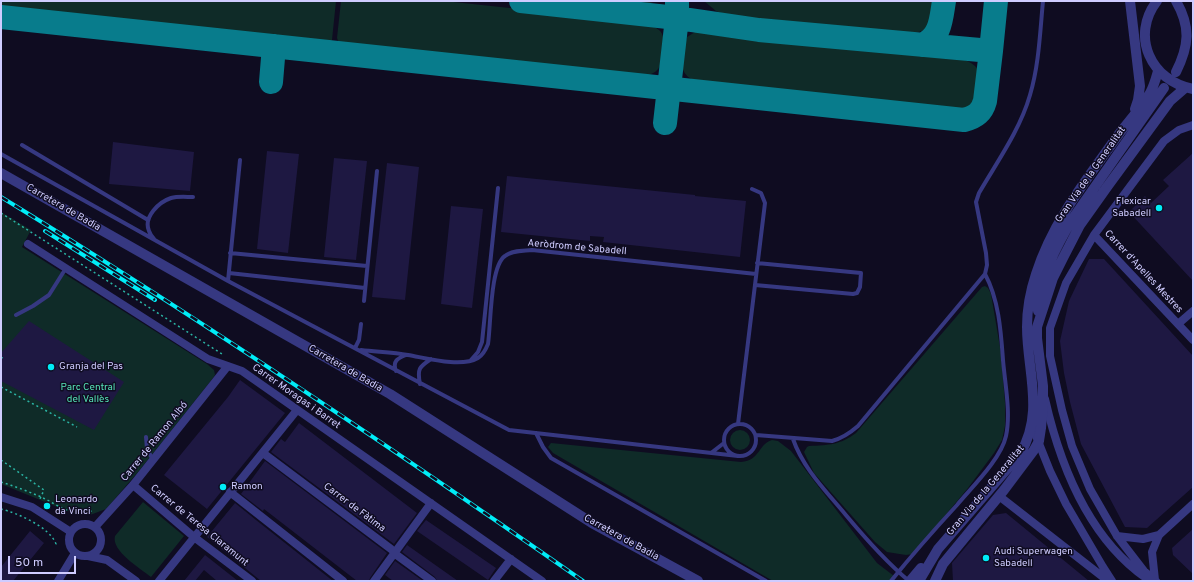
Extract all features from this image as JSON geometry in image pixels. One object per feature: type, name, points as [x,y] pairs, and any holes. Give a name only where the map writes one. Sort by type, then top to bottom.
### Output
[{"type":"street","points":[[1130,1],[1140,86],[1138,100],[1133,115]]},
{"type":"street","points":[[1176,1],[1182,13],[1187,32],[1184,55],[1176,72]]},
{"type":"street","points":[[1152,4],[1146,25],[1146,41],[1150,57],[1158,70],[1170,81],[1189,88]]},
{"type":"street","name":"Gran Via de la Generalitat","points":[[919,581],[938,549],[1002,473],[1020,454],[1027,442],[1033,406],[1027,328],[1028,303],[1046,245],[1073,199],[1150,92],[1158,70]]},
{"type":"street","points":[[1037,327],[1038,302],[1053,256],[1061,238],[1073,218],[1164,88]]},
{"type":"street","name":"Gran Via de la Generalitat","points":[[936,580],[943,564],[1027,461],[1039,440],[1043,406],[1043,386],[1037,327],[1053,278],[1080,225],[1170,101],[1189,88]]},
{"type":"street","points":[[1155,580],[1144,571],[1117,536],[1090,489],[1072,446],[1050,356],[1050,328],[1066,283],[1094,235],[1164,141],[1179,130],[1193,125]]},
{"type":"street","name":"Carretera de Badia","points":[[1,173],[390,394],[592,523],[684,572]]},
{"type":"street","name":"Carrer d'Apelles Mestres","points":[[1094,235],[1193,340]]},
{"type":"street","name":"Carrer Moragas i Barret","points":[[28,244],[208,359],[227,367],[242,371],[542,581]]},
{"type":"street","points":[[1178,324],[1193,311]]},
{"type":"street","points":[[1028,346],[1036,370],[1038,403],[1035,430],[1036,436],[1039,440],[1050,471],[1066,504],[1112,581]]},
{"type":"street","name":"Carrer de Ramon Albó","points":[[95,527],[133,485],[227,367]]},
{"type":"street","points":[[1043,386],[1054,433],[1064,464],[1080,498],[1105,541],[1127,564],[1146,578],[1155,580]]},
{"type":"street","points":[[159,581],[297,410]]},
{"type":"street","name":"Carrer de Fàtima","points":[[263,453],[432,581]]},
{"type":"street","name":"Carrer de Teresa Claramunt","points":[[133,485],[194,537],[252,581]]},
{"type":"street","points":[[230,492],[343,581]]},
{"type":"street","points":[[999,496],[1108,581]]},
{"type":"street","points":[[1,497],[32,508],[71,532]]},
{"type":"street","points":[[374,581],[396,553],[431,503]]},
{"type":"street","points":[[1155,580],[1152,552],[1159,535],[1193,504]]},
{"type":"street","points":[[107,560],[100,536],[95,527],[82,524],[71,532],[68,541],[75,553],[83,556],[107,560],[136,581]]},
{"type":"street","points":[[1117,536],[1143,539],[1159,535]]},
{"type":"street","points":[[88,556],[98,549],[101,541]]},
{"type":"street","points":[[910,581],[938,549]]},
{"type":"street","points":[[58,581],[75,553]]},
{"type":"street","points":[[494,581],[511,559]]},
{"type":"street","points":[[684,572],[698,581]]},
{"type":"street","points":[[684,572],[703,581]]},
{"type":"street","points":[[684,572],[706,581]]},
{"type":"lane","points":[[756,435],[832,441],[842,438],[850,433],[858,426],[985,274],[987,265],[986,253],[976,202],[979,193],[1013,134],[1030,95],[1035,74],[1043,1]]},
{"type":"lane","points":[[22,145],[148,220]]},
{"type":"lane","points":[[1,154],[228,280],[420,384],[509,430],[738,456],[748,454],[753,451],[756,441],[756,435],[749,426],[744,424],[738,424],[729,428],[726,433],[724,443],[729,452],[738,456]]},
{"type":"lane","points":[[228,280],[240,160]]},
{"type":"lane","points":[[364,301],[377,171]]},
{"type":"lane","points":[[357,349],[459,363],[469,361],[478,352],[482,342],[498,188]]},
{"type":"lane","points":[[738,424],[765,202],[761,193],[752,189]]},
{"type":"lane","points":[[154,239],[148,230],[148,220],[154,209],[163,201],[172,197],[193,197]]},
{"type":"lane","name":"Aeròdrom de Sabadell","points":[[469,361],[479,358],[485,352],[488,344],[493,283],[497,267],[504,256],[514,252],[532,250],[756,274]]},
{"type":"lane","points":[[230,253],[367,266]]},
{"type":"lane","points":[[755,285],[853,294],[857,293],[860,287],[861,273],[757,264]]},
{"type":"lane","points":[[16,315],[49,295],[67,268]]},
{"type":"lane","points":[[228,273],[365,288]]},
{"type":"lane","points":[[890,581],[981,477],[1002,448],[1008,423],[1002,338],[994,295],[985,274]]},
{"type":"lane","points":[[357,349],[361,324]]},
{"type":"lane","points":[[396,371],[394,363],[398,358],[407,355]]},
{"type":"lane","points":[[420,384],[419,369],[431,359]]},
{"type":"lane","points":[[536,433],[542,447],[551,458],[766,581]]},
{"type":"lane","points":[[146,437],[147,449],[153,460]]},
{"type":"lane","points":[[793,439],[798,453],[811,474],[882,556],[898,572],[910,581]]},
{"type":"lane","points":[[711,453],[724,443]]},
{"type":"path","points":[[1,213],[226,356]]},
{"type":"path","points":[[1,387],[77,427]]},
{"type":"path","points":[[1,460],[44,490],[39,501]]},
{"type":"path","points":[[1,482],[41,497],[58,507],[77,513],[92,511],[92,513]]},
{"type":"path","points":[[1,509],[22,516],[48,533],[54,538],[56,544],[54,545]]},
{"type":"green space","points":[[1,1],[336,1],[332,40],[330,43],[323,44],[1,10]]},
{"type":"green space","points":[[341,1],[444,1],[632,21],[649,25],[659,30],[664,39],[663,58],[661,64],[655,72],[646,76],[636,76],[345,46],[339,43],[337,38]]},
{"type":"green space","points":[[586,1],[655,1],[648,4],[631,5]]},
{"type":"green space","points":[[704,1],[934,1],[930,19],[926,28],[922,31],[898,34],[728,16],[716,11]]},
{"type":"green space","points":[[721,30],[946,55],[965,60],[975,66],[980,76],[979,88],[975,99],[967,107],[957,110],[942,110],[728,87],[695,81],[688,77],[684,71],[682,63],[687,37],[695,32]]},
{"type":"green space","name":"Parc Central del Vallès","points":[[1,212],[31,230],[22,247],[207,364],[214,370],[215,375],[213,378],[138,472],[106,509],[90,515],[77,515],[1,484]]},
{"type":"green space","points":[[985,286],[991,294],[1001,353],[1005,403],[1005,426],[1002,440],[968,488],[913,554],[906,555],[887,552],[875,542],[814,473],[804,452],[809,446],[834,444],[845,440],[856,433],[982,287]]},
{"type":"green space","points":[[740,430],[747,433],[750,440],[747,447],[740,450],[733,447],[730,440],[733,433]]},
{"type":"green space","points":[[772,440],[778,441],[791,451],[877,563],[894,576],[890,581],[773,581],[553,453],[548,447],[551,443],[741,462],[752,458],[767,442]]},
{"type":"green space","points":[[143,502],[184,536],[151,577],[127,559],[117,547],[115,542],[115,536]]},
{"type":"building","points":[[113,142],[194,152],[190,191],[109,184]]},
{"type":"building","points":[[267,151],[299,154],[288,253],[257,249]]},
{"type":"building","points":[[1193,153],[1193,281],[1129,212],[1145,196],[1151,203],[1169,186],[1163,180]]},
{"type":"building","points":[[334,158],[367,161],[356,260],[324,257]]},
{"type":"building","points":[[387,163],[419,167],[405,300],[372,297]]},
{"type":"building","points":[[507,176],[746,201],[740,257],[603,242],[604,237],[590,236],[590,241],[501,232]]},
{"type":"building","points":[[451,206],[483,209],[472,308],[441,304]]},
{"type":"building","points":[[1089,259],[1104,259],[1193,356],[1193,487],[1147,528],[1125,527],[1081,444],[1070,402],[1064,373],[1060,341],[1069,301]]},
{"type":"building","name":"Granja del Pas","points":[[29,321],[124,382],[94,430],[1,381],[1,353]]},
{"type":"building","points":[[240,380],[285,413],[207,509],[164,475],[228,397]]},
{"type":"building","points":[[299,423],[417,513],[394,544],[271,452],[281,439],[285,442]]},
{"type":"building","points":[[265,461],[387,553],[369,581],[357,581],[264,509],[263,511],[241,494]]},
{"type":"building","points":[[235,503],[333,581],[261,581],[207,537]]},
{"type":"building","points":[[1006,513],[1089,581],[953,581],[952,563],[993,515]]},
{"type":"building","points":[[426,520],[496,568],[488,580],[417,531]]},
{"type":"building","points":[[1193,529],[1193,574],[1173,555],[1172,548]]},
{"type":"building","points":[[30,531],[44,543],[13,581],[1,581],[1,567]]},
{"type":"building","points":[[407,545],[458,581],[437,581],[435,577],[402,552]]},
{"type":"building","points":[[205,555],[238,581],[217,581],[204,570],[195,581],[184,581]]},
{"type":"building","points":[[395,561],[423,581],[393,581],[385,575]]},
{"type":"taxiway","points":[[521,1],[677,18],[759,30],[991,51],[996,1]]},
{"type":"taxiway","points":[[665,123],[677,18],[677,1]]},
{"type":"taxiway","points":[[922,45],[928,42],[937,32],[941,21],[944,1]]},
{"type":"taxiway","points":[[1,17],[964,120],[978,114],[984,105],[991,51]]},
{"type":"taxiway","points":[[271,82],[274,46]]},
{"type":"railway","points":[[1,197],[149,289],[295,384],[583,581]]},
{"type":"railway","points":[[45,231],[155,300]]},
{"type":"place","name":"Flexicar Sabadell","points":[[1159,208]]},
{"type":"place","name":"Granja del Pas","points":[[51,367]]},
{"type":"place","name":"Ramon","points":[[223,487]]},
{"type":"place","name":"Leonardo da Vinci","points":[[47,506]]},
{"type":"place","name":"Audi Superwagen Sabadell","points":[[986,558]]}]
